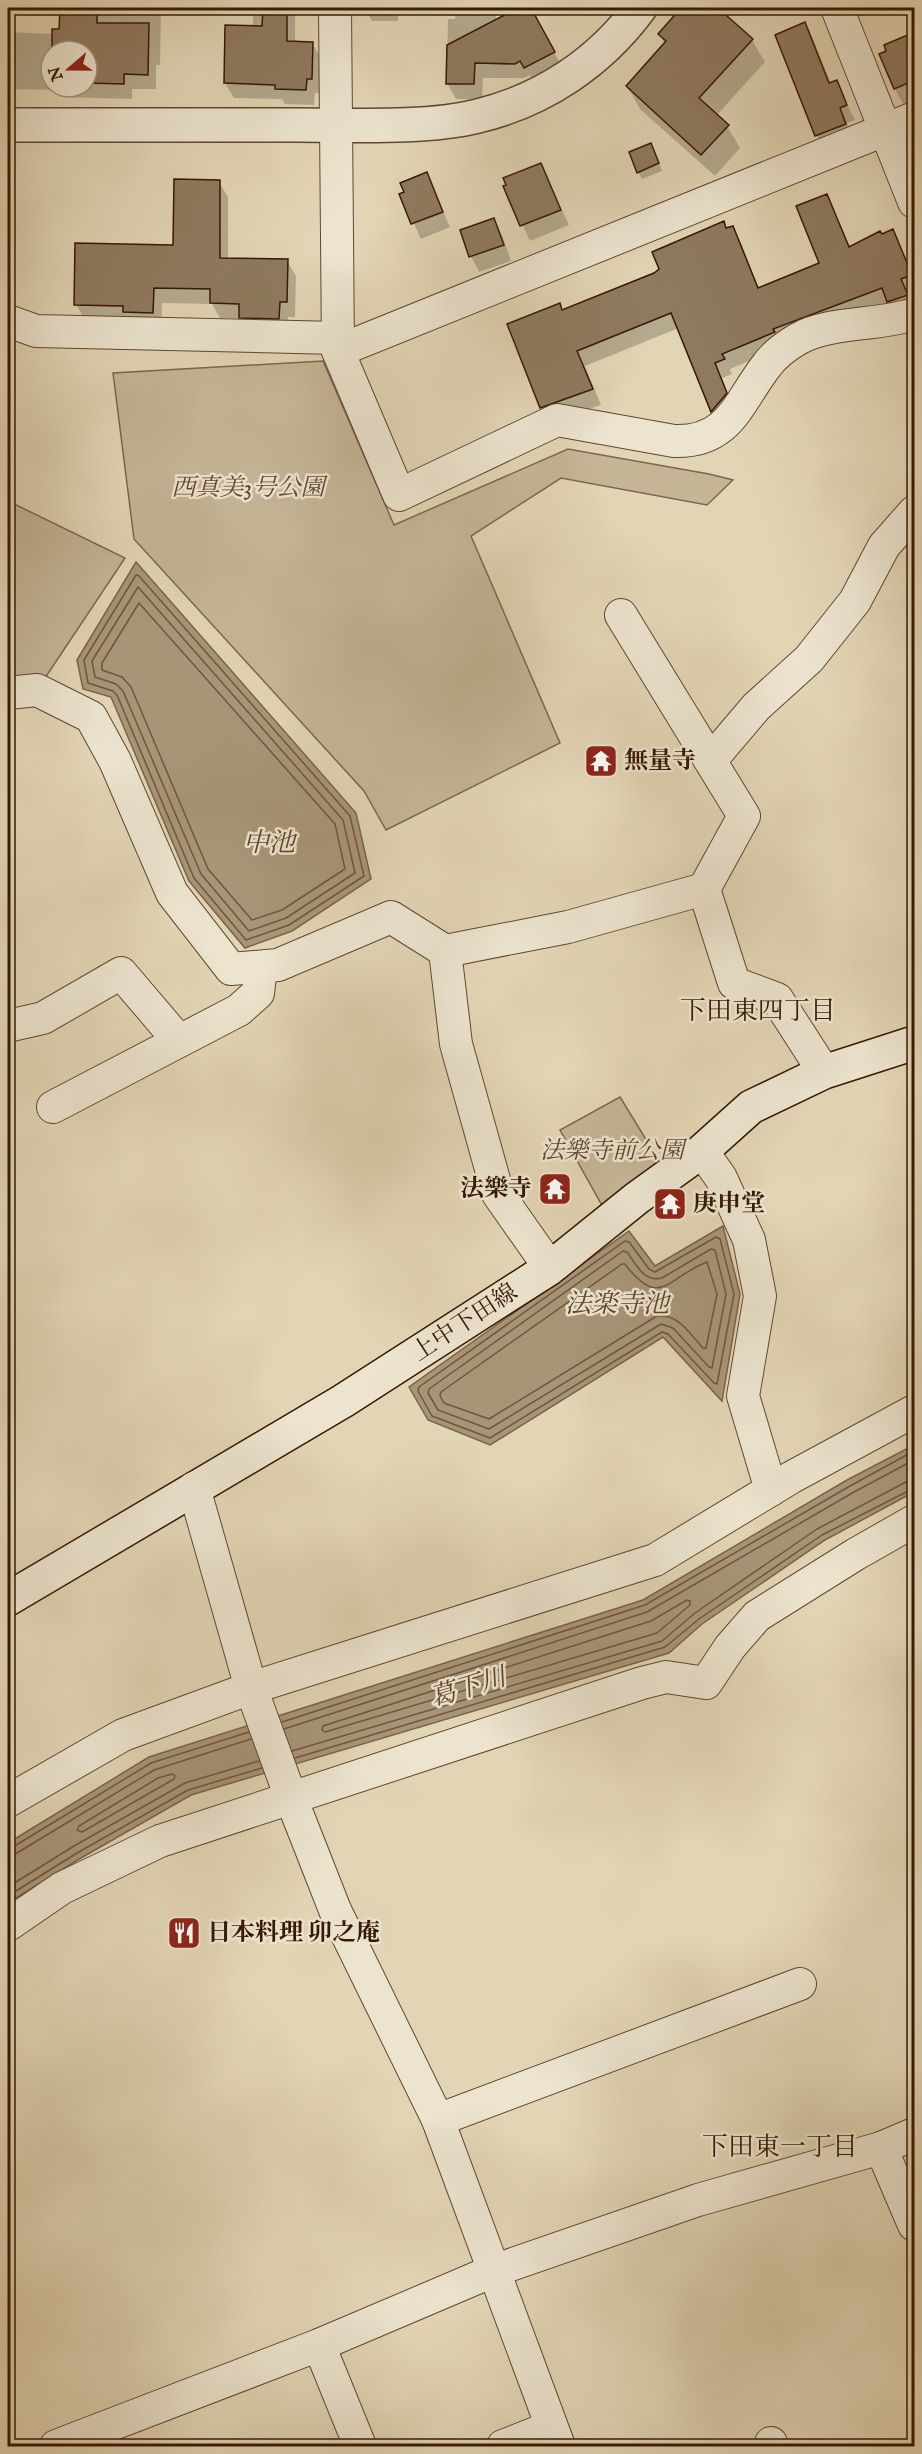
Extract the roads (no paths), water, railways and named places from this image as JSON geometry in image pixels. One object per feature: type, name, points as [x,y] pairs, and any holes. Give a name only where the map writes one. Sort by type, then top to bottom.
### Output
[{"type":"main road","points":[[8,125],[334,125],[440,123],[477,117],[541,93],[590,62],[614,40],[640,8]]},
{"type":"main road","name":"上中下田線","points":[[8,1599],[343,1401],[550,1268],[637,1198],[702,1151],[751,1107],[824,1072],[915,1044]]},
{"type":"street","points":[[335,8],[337,345],[399,495],[557,420],[674,441],[690,442],[708,436],[723,427],[736,414],[767,364],[783,348],[801,337],[819,330],[881,322],[915,314]]},
{"type":"street","points":[[837,8],[900,123],[915,202]]},
{"type":"street","points":[[8,321],[36,331],[337,345],[900,123]]},
{"type":"street","points":[[711,760],[756,707],[809,659],[855,601],[884,546],[915,512]]},
{"type":"street","points":[[8,693],[37,690],[91,717],[115,761],[172,893],[231,969],[278,965],[391,917],[445,951],[568,927],[704,889],[744,816],[621,615]]},
{"type":"street","points":[[704,889],[734,983],[777,999],[824,1072]]},
{"type":"street","points":[[445,951],[456,1044],[498,1194],[550,1268]]},
{"type":"street","points":[[53,1107],[239,1010],[258,993],[261,967]]},
{"type":"street","points":[[8,1026],[43,1018],[121,973],[179,1041]]},
{"type":"street","points":[[702,1151],[721,1178],[749,1240],[760,1296],[743,1396],[771,1490]]},
{"type":"street","points":[[8,1801],[123,1735],[251,1688],[655,1560],[771,1490],[915,1411]]},
{"type":"street","points":[[194,1488],[251,1688],[291,1798],[335,1910],[438,2120],[555,2437],[503,2446]]},
{"type":"street","points":[[8,1925],[62,1888],[160,1841],[642,1683],[666,1677],[706,1683],[730,1647],[757,1616],[856,1554],[915,1521]]},
{"type":"street","points":[[438,2120],[800,1984]]},
{"type":"street","points":[[56,2446],[319,2345],[493,2271],[698,2200],[881,2148],[915,2134]]},
{"type":"street","points":[[881,2148],[915,2224]]},
{"type":"street","points":[[319,2345],[360,2446]]},
{"type":"water","name":"中池","points":[[136,562],[356,813],[371,879],[292,931],[245,948],[189,881],[111,697],[83,689],[77,660]]},
{"type":"water","name":"法楽寺池","points":[[723,1226],[740,1294],[722,1401],[663,1337],[490,1445],[428,1420],[409,1387],[629,1231],[655,1266]]},
{"type":"water","name":"葛下川","points":[[914,1445],[914,1492],[825,1540],[702,1624],[669,1653],[191,1795],[8,1903],[8,1843],[149,1757],[643,1600],[847,1480]]},
{"type":"place","name":"無量寺","points":[[601,761]]},
{"type":"place","name":"法樂寺","points":[[555,1189]]},
{"type":"place","name":"庚申堂","points":[[670,1204]]},
{"type":"place","name":"日本料理 卯之庵","points":[[184,1933]]},
{"type":"district","name":"下田東四丁目","points":[[758,1011]]},
{"type":"district","name":"下田東一丁目","points":[[780,2147]]},
{"type":"park label","name":"西真美3号公園","points":[[248,488]]},
{"type":"park label","name":"法樂寺前公園","points":[[612,1151]]}]
